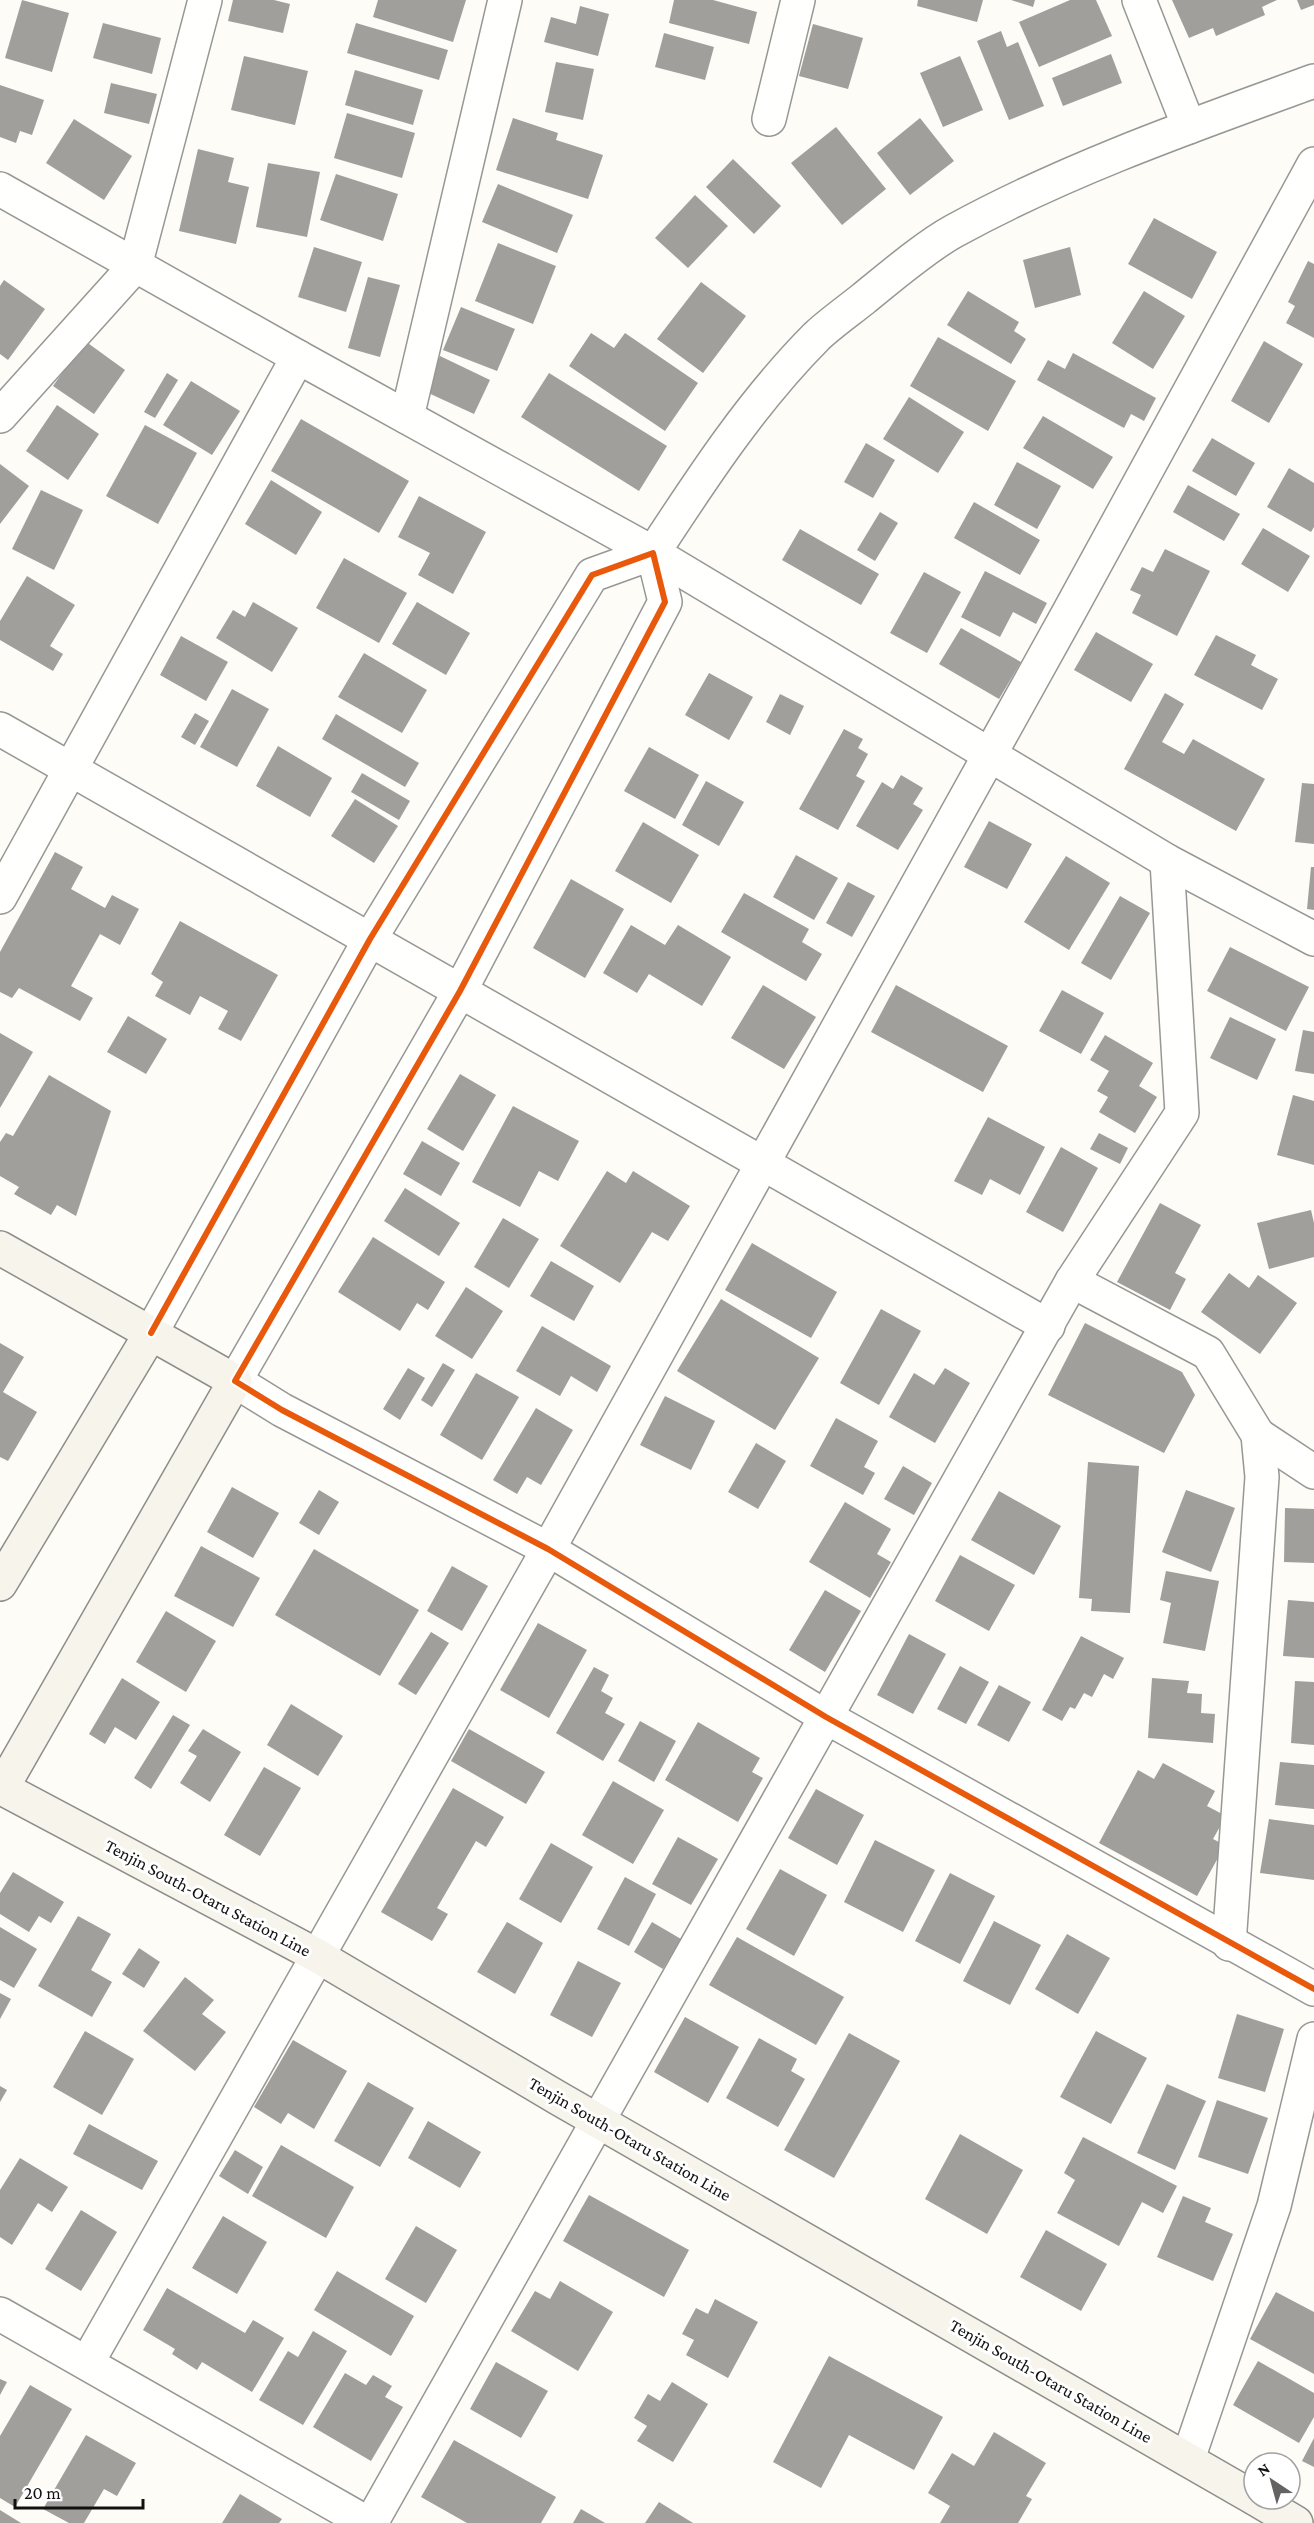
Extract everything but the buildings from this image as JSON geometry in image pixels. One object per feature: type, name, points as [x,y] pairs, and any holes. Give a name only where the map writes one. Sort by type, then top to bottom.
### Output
[{"type":"main road","points":[[0,1248],[234,1380]]},
{"type":"main road","points":[[0,1584],[151,1333]]},
{"type":"main road","name":"Tenjin South-Otaru Station Line","points":[[234,1380],[1,1788],[316,1955],[598,2121],[1242,2491]]},
{"type":"main road","name":"Tenjin South-Otaru Station Line","points":[[1276,2511],[1296,2523]]},
{"type":"street","points":[[0,416],[135,266],[205,0]]},
{"type":"street","points":[[407,417],[505,0]]},
{"type":"street","points":[[769,119],[798,0]]},
{"type":"street","points":[[1139,0],[1189,127]]},
{"type":"street","points":[[151,1333],[370,939],[592,575],[652,553],[771,386],[818,335],[880,285],[952,232],[1049,185],[1189,127],[1314,81]]},
{"type":"street","points":[[87,2363],[548,1549],[762,1163],[992,756],[1314,164]]},
{"type":"street","points":[[0,189],[652,553],[1167,861],[1314,939]]},
{"type":"street","points":[[0,897],[298,357]]},
{"type":"street","points":[[652,553],[665,602],[460,991],[234,1380],[282,1410],[548,1549],[826,1718],[1229,1944],[1314,1989]]},
{"type":"street","points":[[0,729],[1047,1326]]},
{"type":"street","points":[[0,2314],[369,2523],[1072,1281],[1182,1113],[1167,861]]},
{"type":"street","points":[[1072,1281],[1208,1353],[1258,1435],[1314,1472]]},
{"type":"street","points":[[1229,1944],[1262,1477],[1258,1435]]},
{"type":"street","points":[[1188,2459],[1274,2206],[1314,2039]]},
{"type":"cycle path","points":[[151,1333],[370,939],[592,575],[653,553],[665,602],[460,991],[235,1381],[282,1410],[548,1549],[826,1717],[1314,1989]]}]
